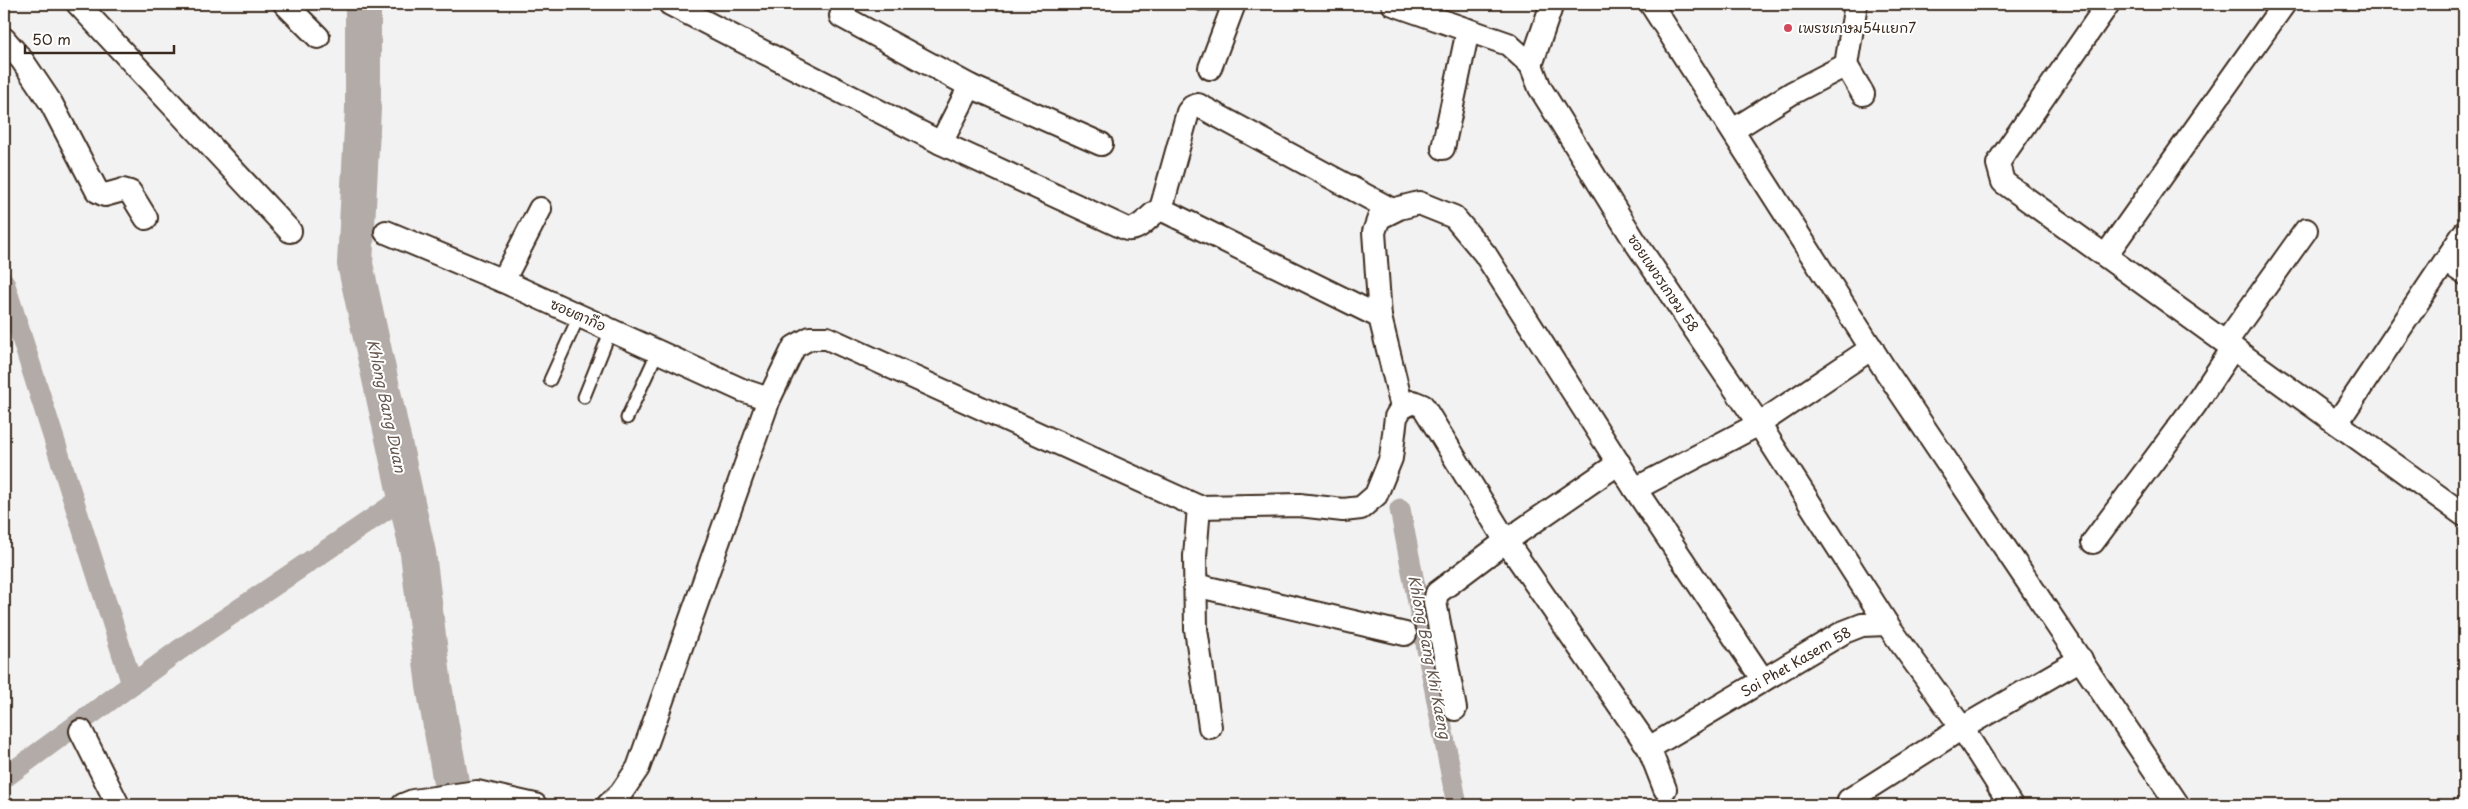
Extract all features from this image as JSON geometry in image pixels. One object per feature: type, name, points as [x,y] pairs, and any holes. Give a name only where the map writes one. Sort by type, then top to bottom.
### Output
[{"type":"street","points":[[78,4],[290,231]]},
{"type":"street","points":[[284,4],[318,37]]},
{"type":"street","points":[[670,4],[942,144],[1127,229],[1133,230],[1154,212],[1161,209],[1380,317]]},
{"type":"street","points":[[1210,68],[1234,4]]},
{"type":"street","name":"ซอยเพชรเกษม 58","points":[[1393,4],[1508,44],[1531,65],[1540,88],[1634,240],[1759,424],[1887,624]]},
{"type":"street","points":[[1531,65],[1552,4]]},
{"type":"street","points":[[1652,4],[1884,368],[2178,805]]},
{"type":"street","points":[[1856,4],[1846,65],[1863,94]]},
{"type":"street","points":[[2108,4],[1998,164],[2002,182],[2106,255],[2464,515]]},
{"type":"street","points":[[2106,255],[2284,4]]},
{"type":"street","points":[[841,16],[970,86],[1101,144]]},
{"type":"street","points":[[1443,148],[1468,30]]},
{"type":"street","points":[[4,39],[27,67],[51,103],[97,191],[105,195],[123,190],[130,192],[146,218]]},
{"type":"street","points":[[1733,130],[1792,93],[1846,65]]},
{"type":"street","points":[[942,144],[970,86]]},
{"type":"street","points":[[1161,209],[1188,112],[1192,107],[1198,105],[1392,210]]},
{"type":"street","points":[[1402,407],[1380,317],[1374,232],[1379,218],[1392,210],[1419,203],[1454,217],[1484,254],[1635,489],[1763,680]]},
{"type":"street","points":[[503,282],[540,209]]},
{"type":"street","points":[[2093,542],[2195,405],[2229,345],[2306,230]]},
{"type":"street","name":"ซอยตากือ","points":[[386,232],[503,282],[742,390],[769,399]]},
{"type":"street","points":[[2337,423],[2455,267],[2464,233]]},
{"type":"street","points":[[608,805],[621,793],[638,768],[769,399],[794,347],[810,338],[827,338],[1199,507],[1299,505],[1343,510],[1361,508],[1376,495],[1391,458],[1396,417],[1402,407],[1414,402],[1423,406],[1506,541],[1649,748],[1665,789]]},
{"type":"street","points":[[1635,489],[1759,424],[1872,348]]},
{"type":"street","points":[[1455,709],[1434,602],[1437,593],[1506,541],[1619,463]]},
{"type":"street","points":[[1199,507],[1195,585],[1196,629],[1210,727]]},
{"type":"street","points":[[1195,585],[1405,634]]},
{"type":"street","points":[[1887,624],[1962,728],[2011,805]]},
{"type":"street","name":"Soi Phet Kasem 58","points":[[1649,748],[1844,632],[1862,626],[1887,624]]},
{"type":"street","points":[[1850,800],[1962,728],[2081,659]]},
{"type":"street","points":[[81,731],[118,805]]},
{"type":"street","points":[[408,803],[477,792],[535,805]]},
{"type":"lane","points":[[1200,4],[1223,4]]},
{"type":"lane","points":[[550,380],[578,316]]},
{"type":"lane","points":[[584,397],[611,330]]},
{"type":"lane","points":[[627,418],[658,351]]},
{"type":"waterway","name":"Khlong Bang Duan","points":[[363,4],[363,109],[355,264],[418,553],[434,686],[455,805]]},
{"type":"waterway","points":[[4,282],[132,684]]},
{"type":"waterway","points":[[4,778],[179,650],[406,496]]},
{"type":"waterway","name":"Khlong Bang Khi Kaeng","points":[[1400,509],[1457,805]]},
{"type":"waterway","points":[[478,805],[485,805]]},
{"type":"place","name":"เพรชเกษม54แยก7","points":[[1788,28]]}]
